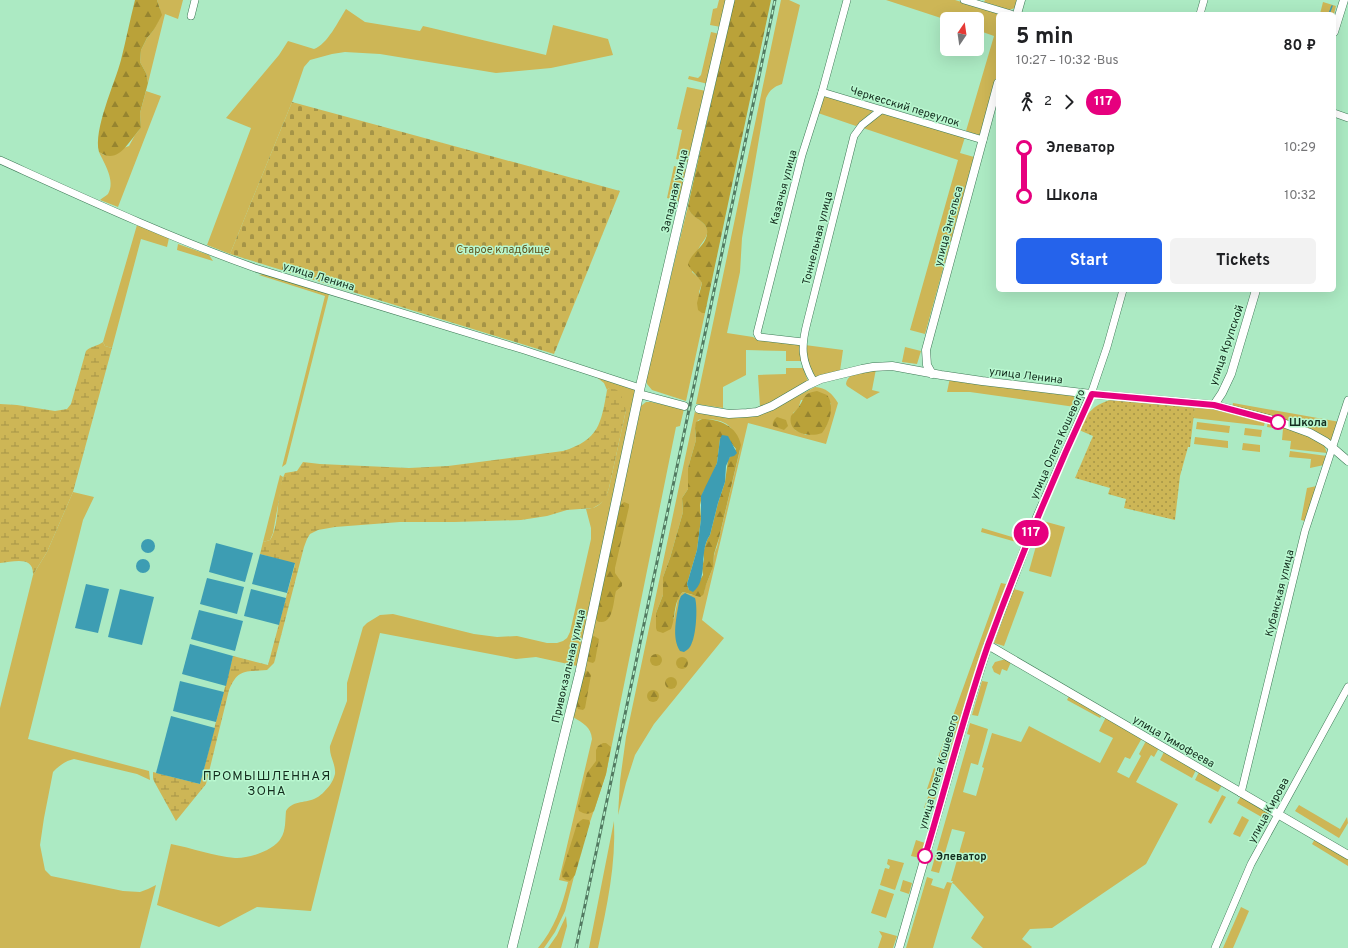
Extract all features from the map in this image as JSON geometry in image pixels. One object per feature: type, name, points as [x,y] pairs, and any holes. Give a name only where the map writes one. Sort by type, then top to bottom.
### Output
[{"type":"main road","name":"Западная улица","points":[[640,391],[730,0]]},
{"type":"main road","name":"Привокзальная улица","points":[[512,948],[580,672],[640,391]]},
{"type":"street","points":[[191,16],[195,0]]},
{"type":"street","name":"Казачья улица","points":[[803,342],[759,337],[757,333],[802,155],[822,92],[847,0]]},
{"type":"street","points":[[964,0],[1004,12]]},
{"type":"street","points":[[1018,12],[1021,0]]},
{"type":"street","points":[[1201,12],[1204,0]]},
{"type":"street","points":[[1336,26],[1344,0]]},
{"type":"street","name":"улица Энгельса","points":[[932,374],[927,364],[926,350],[996,91]]},
{"type":"street","name":"Черкесский переулок","points":[[822,92],[983,140]]},
{"type":"street","name":"Тоннельная улица","points":[[814,382],[806,367],[803,342],[854,136],[862,125],[881,110]]},
{"type":"street","points":[[1336,114],[1348,118]]},
{"type":"street","name":"улица Ленина","points":[[0,160],[187,243],[225,257],[262,270],[517,348],[684,406]]},
{"type":"street","name":"улица Олега Кошевого","points":[[899,948],[966,714],[988,646],[1037,517],[1092,394],[1122,292]]},
{"type":"street","name":"улица Крупской","points":[[1214,405],[1231,374],[1255,292]]},
{"type":"street","name":"улица Ленина","points":[[699,409],[729,414],[757,412],[772,406],[814,382],[843,373],[873,367],[897,367],[932,374],[1092,394],[1214,405],[1297,428],[1320,437],[1348,461]]},
{"type":"street","name":"Кубанская улица","points":[[1241,793],[1305,531],[1348,400]]},
{"type":"street","name":"улица Тимофеева","points":[[988,646],[1348,855]]},
{"type":"street","name":"улица Кирова","points":[[1215,948],[1251,864],[1348,687]]},
{"type":"green space","points":[[135,0],[157,0],[162,15],[141,50],[140,62],[146,73],[148,83],[140,113],[141,128],[128,145],[118,154],[112,156],[106,155],[99,152],[99,132],[121,60]]},
{"type":"green space","points":[[157,0],[183,0],[178,19],[165,14],[148,83],[146,73],[140,62],[141,50],[147,38],[153,31],[160,9]]},
{"type":"green space","points":[[719,0],[727,0],[721,27],[710,25],[713,9],[717,8]]},
{"type":"green space","points":[[734,0],[771,0],[705,313],[702,313],[698,310],[697,303],[702,283],[688,265],[689,260],[705,240],[707,230],[706,226],[692,214],[688,206]]},
{"type":"green space","points":[[781,0],[789,0],[800,5],[782,84],[772,89],[766,98],[742,238],[740,272],[727,333],[753,337],[758,340],[801,344],[801,361],[786,361],[786,351],[746,350],[746,375],[723,387],[723,408],[696,404]]},
{"type":"green space","points":[[886,0],[955,0],[996,12],[996,80],[981,136],[966,131],[994,36],[984,32],[984,12],[940,12],[940,18]]},
{"type":"green space","points":[[985,0],[1018,0],[1015,8],[1009,10],[984,2]]},
{"type":"green space","points":[[1323,2],[1336,6],[1334,12],[1320,12]]},
{"type":"green space","points":[[346,9],[365,22],[420,31],[423,26],[546,55],[553,25],[608,39],[613,55],[551,68],[496,73],[380,54],[345,52],[310,60],[304,67],[292,102],[230,254],[207,245],[251,128],[226,118],[279,55],[288,41],[314,49],[319,47],[332,32]]},
{"type":"green space","points":[[711,32],[720,34],[708,84],[688,79],[689,76],[698,78],[701,75]]},
{"type":"green space","points":[[687,87],[706,91],[690,163],[676,159],[682,130],[677,129]]},
{"type":"green space","points":[[146,91],[161,96],[118,207],[100,200],[108,194],[111,184],[108,172],[99,152],[104,155],[129,146],[141,128],[140,113]]},
{"type":"green space","points":[[824,95],[874,110],[856,126],[818,113]]},
{"type":"green space","name":"Старое кладбище","points":[[292,102],[620,191],[554,354],[230,254]]},
{"type":"green space","points":[[882,112],[965,137],[960,153],[974,157],[925,334],[910,330],[958,160],[863,128]]},
{"type":"green space","points":[[674,166],[688,170],[681,202],[667,198]]},
{"type":"green space","points":[[688,206],[692,214],[704,224],[707,235],[698,250],[692,272],[700,279],[702,283],[699,292],[702,313],[705,313],[686,401],[652,390],[647,384],[646,379]]},
{"type":"green space","points":[[137,225],[169,238],[167,247],[141,239],[112,348],[105,346],[103,342]]},
{"type":"green space","points":[[178,244],[209,255],[213,261],[177,250]]},
{"type":"green space","points":[[263,274],[329,294],[286,464],[282,467],[325,296],[259,275]]},
{"type":"green space","points":[[103,342],[105,346],[112,348],[73,492],[47,552],[33,575],[30,565],[26,562],[16,561],[0,563],[0,404],[55,411],[67,409],[71,404],[86,351]]},
{"type":"green space","points":[[805,345],[843,350],[840,371],[815,379],[809,369]]},
{"type":"green space","points":[[905,347],[921,351],[917,364],[902,362]]},
{"type":"green space","points":[[786,368],[803,368],[808,381],[774,402],[760,407],[758,375],[786,374]]},
{"type":"green space","points":[[876,369],[872,390],[880,392],[867,399],[847,386],[847,380],[854,374]]},
{"type":"green space","points":[[595,376],[635,389],[636,392],[577,666],[536,657],[516,659],[380,633],[311,911],[257,907],[219,927],[157,905],[171,844],[219,856],[235,858],[247,857],[261,853],[278,842],[283,835],[286,811],[292,805],[316,798],[330,785],[335,774],[335,770],[330,753],[330,746],[347,701],[347,683],[363,627],[367,623],[380,615],[393,614],[474,634],[497,637],[517,636],[547,643],[557,643],[567,638],[570,632],[591,539],[591,528],[586,509],[595,507],[601,503],[607,493],[626,410],[609,388],[607,390],[604,383]]},
{"type":"green space","points":[[950,378],[1073,395],[1075,407],[970,392],[947,392]]},
{"type":"green space","points":[[815,387],[828,392],[838,403],[826,444],[748,423],[702,620],[724,638],[654,724],[635,755],[618,815],[620,781],[626,737],[695,411],[721,416],[773,409]],"holes":[[[801,400],[831,403],[828,421],[825,428],[806,435],[795,430],[793,413],[798,409]],[[711,419],[724,422],[735,435],[740,450],[712,569],[704,593],[692,595],[683,592],[678,598],[674,619],[656,613],[663,595],[663,577],[683,512],[682,498],[688,489],[688,468],[696,440],[695,428],[698,420]]]},
{"type":"green space","points":[[609,388],[617,390],[621,395],[626,410],[605,500],[593,508],[567,510],[547,516],[521,520],[400,522],[335,527],[318,530],[310,534],[304,547],[274,663],[267,670],[244,672],[232,683],[206,784],[176,821],[153,779],[153,772],[200,784],[233,656],[268,665],[295,564],[260,554],[263,542],[270,540],[273,534],[277,517],[280,489],[285,473],[297,471],[303,462],[409,468],[448,466],[563,451],[575,447],[591,436],[600,421],[607,390]]},
{"type":"green space","points":[[817,391],[827,395],[831,404],[829,419],[825,429],[822,433],[811,435],[800,433],[792,427],[791,416],[809,393]]},
{"type":"green space","points":[[1114,399],[1195,406],[1190,447],[1188,447],[1180,476],[1175,520],[1124,508],[1126,499],[1108,494],[1110,488],[1075,478],[1093,436],[1079,430],[1085,418],[1096,406]]},
{"type":"green space","points":[[646,402],[684,409],[680,426],[676,427],[606,774],[582,846],[565,911],[555,932],[544,948],[538,948],[549,933],[557,917],[568,882],[559,880],[592,739],[588,728],[573,717],[641,406]]},
{"type":"green space","points":[[1233,403],[1340,422],[1332,443],[1232,407]]},
{"type":"green space","points":[[1195,406],[1213,408],[1265,421],[1264,426],[1193,418]]},
{"type":"green space","points":[[777,417],[786,420],[788,426],[784,430],[773,426],[773,423]]},
{"type":"green space","points":[[702,419],[709,419],[727,425],[736,433],[741,445],[714,554],[713,567],[704,593],[700,597],[683,592],[676,604],[671,629],[663,633],[657,631],[656,613],[663,595],[663,577],[683,512],[682,498],[688,489],[688,468],[696,440],[696,422]],"holes":[[[720,439],[732,444],[736,449],[728,460],[725,482],[710,535],[703,553],[703,575],[699,582],[689,590],[687,584],[697,550],[701,519],[700,505],[703,492],[709,483],[717,463]]]},
{"type":"green space","points":[[1268,421],[1294,429],[1324,445],[1327,453],[1290,449],[1291,441],[1282,440],[1283,429],[1267,427]]},
{"type":"green space","points":[[1197,422],[1230,426],[1229,433],[1196,429]]},
{"type":"green space","points":[[1245,428],[1262,430],[1261,437],[1244,435]]},
{"type":"green space","points":[[1195,437],[1228,441],[1228,448],[1194,444]]},
{"type":"green space","points":[[1243,443],[1260,445],[1260,452],[1242,450]]},
{"type":"green space","points":[[1290,451],[1327,456],[1324,465],[1310,468],[1311,459],[1289,457]]},
{"type":"green space","points":[[280,475],[283,477],[273,533],[270,540],[263,542]]},
{"type":"green space","points":[[1317,486],[1305,521],[1301,520],[1307,488]]},
{"type":"green space","points":[[73,492],[94,497],[83,520],[28,739],[149,771],[150,780],[137,774],[74,759],[65,762],[58,767],[53,772],[40,845],[45,870],[51,876],[123,891],[140,892],[156,885],[140,948],[0,948],[0,708],[33,575],[47,552]]},
{"type":"green space","points":[[624,502],[629,504],[629,507],[615,568],[615,573],[622,583],[622,586],[616,591],[610,617],[603,622],[597,621],[596,618],[620,506]]},
{"type":"green space","points":[[1043,521],[1065,527],[1051,577],[1029,571]]},
{"type":"green space","points":[[982,528],[1022,540],[1020,543],[981,532]]},
{"type":"green space","points":[[1001,583],[1006,584],[982,648],[946,764],[936,763]]},
{"type":"green space","points":[[1014,589],[1024,592],[1004,646],[994,643]]},
{"type":"green space","points":[[594,636],[599,639],[595,661],[593,663],[587,660],[591,638]]},
{"type":"green space","points":[[656,654],[660,656],[662,660],[660,664],[656,666],[652,664],[650,660],[652,656]]},
{"type":"green space","points":[[682,657],[686,659],[688,663],[686,667],[682,669],[678,667],[676,663],[678,659]]},
{"type":"green space","points":[[1006,659],[1011,662],[1007,671],[1002,669],[1000,675],[994,672],[992,667],[995,662]]},
{"type":"green space","points":[[588,671],[591,675],[585,708],[583,710],[578,709],[576,704],[584,672]]},
{"type":"green space","points":[[671,677],[675,679],[677,683],[675,687],[671,689],[667,687],[665,683],[667,679]]},
{"type":"green space","points":[[982,681],[988,682],[978,716],[972,715]]},
{"type":"green space","points":[[653,690],[657,692],[659,696],[657,700],[653,702],[649,700],[647,696],[649,692]]},
{"type":"green space","points":[[1069,696],[1102,715],[1100,718],[1067,700]]},
{"type":"green space","points":[[1106,717],[1142,738],[1130,759],[1125,757],[1117,772],[1129,778],[1141,756],[1139,754],[1146,741],[1159,748],[1154,757],[1151,755],[1136,782],[1178,804],[1146,864],[1052,928],[1030,929],[1022,939],[1032,947],[1031,948],[983,948],[971,938],[984,917],[952,883],[953,881],[951,881],[965,832],[952,829],[939,873],[931,871],[970,735],[967,734],[970,723],[988,729],[978,765],[971,763],[963,792],[976,796],[984,768],[982,767],[992,733],[1021,742],[1029,726],[1100,763],[1113,738],[1099,731]]},
{"type":"green space","points":[[606,743],[611,747],[606,774],[594,811],[588,814],[579,811],[578,807],[587,773],[596,761],[596,750],[598,746]]},
{"type":"green space","points":[[1164,752],[1196,770],[1192,778],[1160,760]]},
{"type":"green space","points":[[934,768],[943,773],[937,792],[927,789]]},
{"type":"green space","points":[[1199,772],[1222,785],[1218,792],[1195,780]]},
{"type":"green space","points":[[929,794],[936,796],[931,811],[924,808]]},
{"type":"green space","points":[[1222,795],[1226,797],[1211,824],[1208,822]]},
{"type":"green space","points":[[1241,796],[1269,813],[1265,819],[1237,803]]},
{"type":"green space","points":[[1299,805],[1340,829],[1347,817],[1348,823],[1339,838],[1295,811]]},
{"type":"green space","points":[[1242,816],[1249,820],[1240,837],[1233,834]]},
{"type":"green space","points":[[583,819],[589,820],[590,823],[575,875],[570,881],[562,877],[562,872],[577,824]]},
{"type":"green space","points":[[614,821],[614,854],[605,917],[598,948],[589,948]]},
{"type":"green space","points":[[1315,839],[1348,858],[1348,866],[1312,844]]},
{"type":"green space","points":[[916,840],[925,843],[920,858],[911,856]]},
{"type":"green space","points":[[888,859],[904,863],[895,890],[880,885],[885,868],[889,869],[890,866],[887,864]]},
{"type":"green space","points":[[927,877],[933,879],[931,885],[944,889],[947,882],[952,883],[933,948],[906,948]]},
{"type":"green space","points":[[903,880],[912,883],[909,894],[900,891]]},
{"type":"green space","points":[[879,889],[894,894],[886,918],[871,913]]},
{"type":"green space","points":[[1241,907],[1249,911],[1233,948],[1223,948]]},
{"type":"green space","points":[[566,916],[567,926],[561,948],[548,948],[557,935]]},
{"type":"green space","points":[[879,931],[897,936],[893,948],[878,948],[882,936]]},
{"type":"water","points":[[722,435],[728,436],[737,453],[730,457],[726,466],[725,482],[710,535],[706,542],[701,580],[698,587],[693,592],[689,590],[687,584],[697,550],[701,519],[701,496],[717,463],[720,439]]},
{"type":"water","points":[[145,539],[151,539],[155,543],[155,549],[151,553],[145,553],[141,549],[141,543]]},
{"type":"water","points":[[216,543],[253,553],[245,582],[209,572]]},
{"type":"water","points":[[260,554],[295,563],[287,593],[252,584]]},
{"type":"water","points":[[140,559],[146,559],[150,563],[150,569],[146,573],[140,573],[136,569],[136,563]]},
{"type":"water","points":[[207,578],[244,587],[237,614],[200,604]]},
{"type":"water","points":[[86,584],[109,589],[98,633],[75,628]]},
{"type":"water","points":[[120,589],[154,597],[142,645],[108,637]]},
{"type":"water","points":[[251,589],[286,598],[279,625],[244,616]]},
{"type":"water","points":[[685,593],[695,598],[696,615],[693,641],[690,647],[684,652],[680,651],[677,645],[675,633],[679,601],[681,596]]},
{"type":"water","points":[[199,610],[243,621],[235,651],[191,639]]},
{"type":"water","points":[[190,644],[233,656],[226,686],[182,674]]},
{"type":"water","points":[[180,681],[224,692],[216,722],[173,711]]},
{"type":"water","points":[[171,716],[215,728],[200,784],[156,773]]},
{"type":"waterway","points":[[1330,12],[1332,6]]},
{"type":"tunnel","points":[[684,406],[699,409]]},
{"type":"railway","points":[[576,948],[775,0]]},
{"type":"bus line","name":"117","points":[[925,856],[966,714],[988,646],[1037,517],[1092,394],[1214,405],[1278,422]]},
{"type":"place","name":"Школа","points":[[1278,422]]},
{"type":"place","name":"Элеватор","points":[[925,856]]},
{"type":"district","name":"ПРОМЫШЛЕННАЯ ЗОНА","points":[[267,782]]}]
